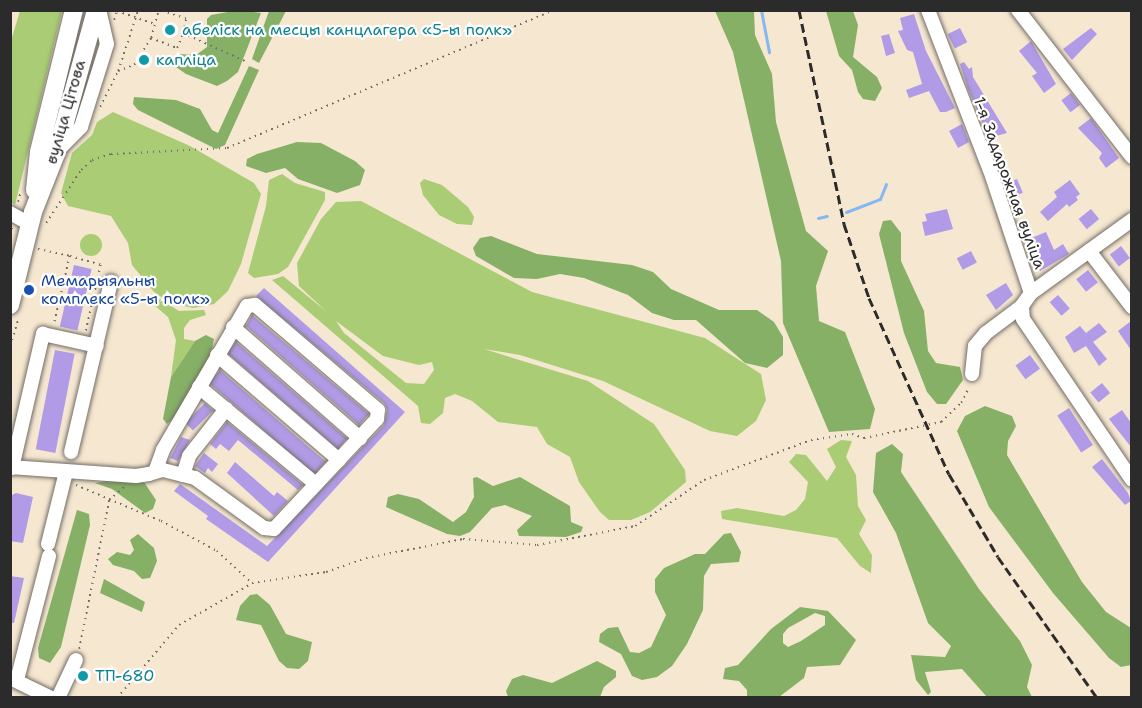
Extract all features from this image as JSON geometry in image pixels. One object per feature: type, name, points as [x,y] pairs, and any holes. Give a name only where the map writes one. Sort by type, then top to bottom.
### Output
[{"type":"main road","name":"вуліца Цітова","points":[[35,221],[39,152],[74,10]]},
{"type":"main road","name":"вуліца Цітова","points":[[10,305],[97,10]]},
{"type":"street","name":"1-я Задарожная вуліца","points":[[928,10],[992,176],[1031,293],[1022,306],[986,333],[975,346],[972,374]]},
{"type":"street","points":[[1018,10],[1131,157]]},
{"type":"street","points":[[10,213],[35,221]]},
{"type":"street","points":[[1031,293],[1131,220]]},
{"type":"street","points":[[1089,251],[1131,307]]},
{"type":"street","points":[[71,452],[111,282]]},
{"type":"street","points":[[97,346],[42,334],[11,467],[136,476],[155,472],[163,470],[195,478],[264,528],[274,529],[377,419],[378,410],[255,305],[247,306],[163,450],[155,472]]},
{"type":"street","points":[[1022,306],[1023,320],[1131,480]]},
{"type":"street","points":[[233,327],[360,438]]},
{"type":"street","points":[[217,355],[339,460]]},
{"type":"street","points":[[199,387],[316,484]]},
{"type":"street","points":[[183,475],[189,456],[226,409]]},
{"type":"street","points":[[51,698],[14,679],[49,550],[66,472]]},
{"type":"street","points":[[58,698],[76,660]]},
{"type":"path","points":[[117,10],[154,24]]},
{"type":"path","points":[[93,112],[105,102],[138,10]]},
{"type":"path","points":[[118,71],[134,65],[150,38],[159,10],[186,19],[177,48],[150,38]]},
{"type":"path","points":[[35,221],[62,202],[81,170],[92,160],[111,154],[227,148],[554,10]]},
{"type":"path","points":[[183,33],[247,62]]},
{"type":"path","points":[[56,200],[62,202]]},
{"type":"path","points":[[70,256],[101,266],[83,337]]},
{"type":"path","points":[[117,698],[179,625],[252,583],[326,572],[366,558],[463,539],[537,545],[635,526],[704,480],[811,440],[852,434],[874,436],[941,422],[961,403],[972,374]]},
{"type":"path","points":[[66,472],[74,484],[161,521],[218,551],[252,583]]},
{"type":"path","points":[[76,660],[109,500],[136,476]]},
{"type":"green space","points":[[239,10],[261,13],[238,72],[217,86],[186,74],[173,65],[179,54],[196,55],[207,47],[207,19],[211,15]]},
{"type":"green space","points":[[20,11],[62,11],[15,205],[10,201],[10,44]]},
{"type":"green space","points":[[269,11],[286,11],[259,63],[252,59]]},
{"type":"green space","points":[[715,11],[754,11],[755,35],[772,74],[776,122],[806,231],[828,251],[816,286],[819,321],[845,332],[875,409],[870,429],[829,432],[783,323],[781,261],[733,52]]},
{"type":"green space","points":[[826,11],[853,11],[858,25],[853,57],[877,77],[882,88],[875,101],[863,99],[858,92],[852,70],[839,56]]},
{"type":"green space","points":[[249,66],[259,70],[225,145],[216,149],[138,110],[133,104],[134,97],[176,100],[200,109],[212,130],[218,133]]},
{"type":"green space","points":[[113,112],[190,146],[254,183],[261,194],[241,264],[228,291],[214,304],[193,308],[170,303],[154,292],[132,265],[128,243],[111,216],[68,206],[61,193],[72,153],[92,135],[97,122]]},
{"type":"green space","points":[[297,142],[321,143],[355,161],[365,170],[360,185],[337,193],[298,179],[285,168],[266,173],[246,166],[247,159],[257,154]]},
{"type":"green space","points":[[282,174],[295,183],[325,192],[325,200],[288,267],[278,274],[254,278],[248,273],[266,206],[269,180]]},
{"type":"green space","points":[[424,179],[442,185],[468,207],[474,217],[472,225],[457,224],[439,215],[423,195],[420,183]]},
{"type":"green space","points":[[361,201],[532,292],[705,338],[761,374],[766,400],[756,421],[737,436],[710,431],[603,381],[520,355],[484,349],[588,381],[654,424],[685,470],[686,482],[650,512],[631,520],[609,520],[600,512],[579,482],[570,457],[547,444],[537,427],[498,422],[472,401],[455,394],[445,398],[443,413],[430,424],[421,423],[418,406],[272,280],[283,276],[327,312],[299,286],[297,263],[321,219],[336,202]],"holes":[[[336,321],[383,356],[419,365],[432,362],[434,370],[424,384],[406,383],[344,333]]]},
{"type":"green space","points":[[891,220],[901,233],[901,261],[924,311],[928,351],[936,363],[960,367],[963,380],[946,404],[937,404],[927,392],[904,333],[879,234],[883,221]]},
{"type":"green space","points":[[91,234],[99,237],[102,245],[99,253],[91,256],[83,253],[80,245],[83,237]]},
{"type":"green space","points":[[491,236],[537,254],[632,265],[653,272],[671,289],[719,310],[757,310],[774,322],[783,337],[783,355],[767,368],[745,363],[696,320],[674,320],[652,313],[628,295],[584,278],[560,274],[537,279],[514,278],[476,256],[473,248],[480,238]]},
{"type":"green space","points":[[160,299],[179,311],[204,310],[206,315],[190,320],[184,328],[184,339],[195,341],[171,377],[176,340],[168,317],[154,305]]},
{"type":"green space","points":[[206,335],[214,339],[211,353],[174,418],[167,424],[163,419],[171,377],[195,341]]},
{"type":"green space","points":[[985,406],[1012,416],[1016,426],[1008,441],[1007,455],[1082,582],[1106,612],[1131,628],[1131,665],[1121,667],[1109,658],[1053,593],[989,507],[957,431],[965,416]]},
{"type":"green space","points":[[841,440],[852,441],[846,457],[856,475],[858,506],[866,520],[859,534],[872,555],[871,573],[860,566],[837,538],[722,519],[721,511],[737,508],[784,516],[796,510],[805,499],[808,482],[789,462],[796,454],[806,455],[827,481],[836,467],[827,449]]},
{"type":"green space","points":[[892,444],[903,454],[901,472],[979,589],[1020,641],[1032,665],[1027,687],[1032,697],[987,697],[962,669],[925,672],[931,692],[928,695],[916,680],[911,655],[945,657],[951,646],[928,623],[896,533],[873,492],[876,453]]},
{"type":"green space","points":[[477,477],[493,486],[520,477],[570,506],[571,522],[583,527],[581,532],[566,537],[519,536],[517,530],[532,516],[505,505],[492,508],[470,532],[460,536],[447,534],[386,507],[388,497],[398,494],[419,499],[453,522],[466,512],[474,497],[473,478]]},
{"type":"green space","points":[[125,478],[144,482],[156,500],[153,509],[145,513],[112,489],[95,483]]},
{"type":"green space","points":[[77,510],[89,514],[90,525],[61,647],[50,663],[39,658],[38,648]]},
{"type":"green space","points":[[731,533],[741,552],[739,562],[711,564],[704,576],[703,610],[687,644],[672,666],[657,677],[642,680],[632,676],[621,654],[599,642],[600,634],[608,628],[618,627],[630,652],[639,653],[651,647],[666,615],[655,592],[655,579],[664,568],[695,554],[705,554],[724,534]]},
{"type":"green space","points":[[138,534],[154,548],[157,561],[150,578],[142,579],[134,571],[113,565],[108,559],[117,552],[130,555],[134,550],[130,540]]},
{"type":"green space","points":[[104,579],[145,602],[142,612],[100,593]]},
{"type":"green space","points":[[257,594],[270,605],[286,634],[312,642],[308,661],[299,669],[287,668],[279,661],[261,625],[236,620],[240,606],[250,595]]},
{"type":"green space","points":[[800,607],[828,611],[856,640],[840,665],[807,667],[804,678],[779,697],[747,697],[747,690],[739,681],[723,679],[725,668],[738,665],[771,629]],"holes":[[[815,613],[825,616],[825,625],[801,641],[788,647],[783,643],[783,634],[788,628]]]},
{"type":"green space","points":[[597,661],[616,671],[616,677],[604,687],[600,697],[508,697],[506,691],[512,679],[523,675],[552,683]]},
{"type":"building","points":[[914,14],[926,51],[955,108],[946,112],[940,112],[929,91],[909,98],[906,90],[922,84],[913,52],[907,50],[898,31],[903,30],[900,18]]},
{"type":"building","points":[[960,28],[967,42],[955,49],[948,34]]},
{"type":"building","points":[[1091,28],[1097,34],[1072,60],[1063,49]]},
{"type":"building","points":[[889,34],[895,53],[886,56],[881,36]]},
{"type":"building","points":[[1031,41],[1056,84],[1044,93],[1032,76],[1037,73],[1019,51]]},
{"type":"building","points":[[964,62],[969,69],[972,67],[973,77],[1007,133],[989,138],[968,89],[960,64]]},
{"type":"building","points":[[1071,93],[1080,105],[1070,112],[1061,100]]},
{"type":"building","points":[[1091,118],[1119,158],[1106,168],[1099,158],[1102,153],[1078,128]]},
{"type":"building","points":[[962,124],[969,142],[958,148],[949,131]]},
{"type":"building","points":[[1017,179],[1023,193],[1011,198],[1005,184]]},
{"type":"building","points":[[1070,180],[1080,194],[1076,197],[1078,200],[1069,207],[1067,204],[1048,221],[1040,212],[1057,197],[1054,192]]},
{"type":"building","points":[[947,209],[953,229],[925,236],[922,222],[927,221],[925,214]]},
{"type":"building","points":[[1091,209],[1099,219],[1087,229],[1079,219]]},
{"type":"building","points":[[1046,232],[1054,250],[1063,244],[1069,254],[1040,271],[1029,239]]},
{"type":"building","points":[[1121,246],[1130,258],[1119,266],[1110,254]]},
{"type":"building","points":[[971,251],[977,263],[963,270],[957,258]]},
{"type":"building","points":[[74,265],[92,269],[77,330],[60,326]]},
{"type":"building","points":[[1088,270],[1098,283],[1086,292],[1076,279]]},
{"type":"building","points":[[1006,283],[1013,295],[996,310],[986,295]]},
{"type":"building","points":[[264,288],[405,412],[268,562],[206,519],[208,516],[174,491],[180,484],[267,546],[384,425],[387,410],[384,403],[256,296]]},
{"type":"building","points":[[1058,295],[1070,309],[1062,316],[1050,302]]},
{"type":"building","points":[[252,315],[369,414],[359,425],[246,326]]},
{"type":"building","points":[[1131,321],[1131,350],[1118,331]]},
{"type":"building","points":[[1099,323],[1107,332],[1093,342],[1107,359],[1099,366],[1086,346],[1074,353],[1065,337],[1080,326],[1086,333]]},
{"type":"building","points":[[236,342],[347,438],[338,449],[227,353]]},
{"type":"building","points":[[55,350],[75,354],[55,453],[36,449]]},
{"type":"building","points":[[1030,355],[1040,369],[1025,379],[1015,366]]},
{"type":"building","points":[[220,370],[326,462],[315,475],[209,383]]},
{"type":"building","points":[[1102,383],[1110,393],[1099,403],[1090,392]]},
{"type":"building","points":[[205,403],[213,411],[193,431],[185,423]]},
{"type":"building","points":[[1069,408],[1093,445],[1081,453],[1057,416]]},
{"type":"building","points":[[1122,410],[1131,423],[1131,447],[1109,419]]},
{"type":"building","points":[[227,422],[303,485],[298,490],[238,440],[229,451],[220,444],[216,449],[210,444]]},
{"type":"building","points":[[181,437],[190,440],[178,461],[170,458]]},
{"type":"building","points":[[204,453],[218,464],[212,472],[208,468],[205,473],[195,466]]},
{"type":"building","points":[[1102,459],[1128,493],[1131,501],[1125,505],[1092,467]]},
{"type":"building","points":[[235,462],[274,496],[277,492],[288,501],[274,516],[227,473]]},
{"type":"building","points":[[16,493],[33,497],[23,543],[10,541],[10,496]]},
{"type":"building","points":[[10,576],[24,578],[14,623],[10,623]]},
{"type":"waterway","points":[[761,10],[769,52]]},
{"type":"waterway","points":[[846,212],[880,199],[886,184]]},
{"type":"waterway","points":[[818,218],[827,216]]},
{"type":"railway","points":[[799,10],[844,224],[869,298],[949,474],[998,557],[1097,698]]},
{"type":"place","name":"абеліск на месцы канцлагера «5-ы полк»","points":[[170,30]]},
{"type":"place","name":"капліца","points":[[144,60]]},
{"type":"place","name":"Мемарыяльны комплекс «5-ы полк»","points":[[29,290]]},
{"type":"place","name":"ТП-680","points":[[83,676]]}]
